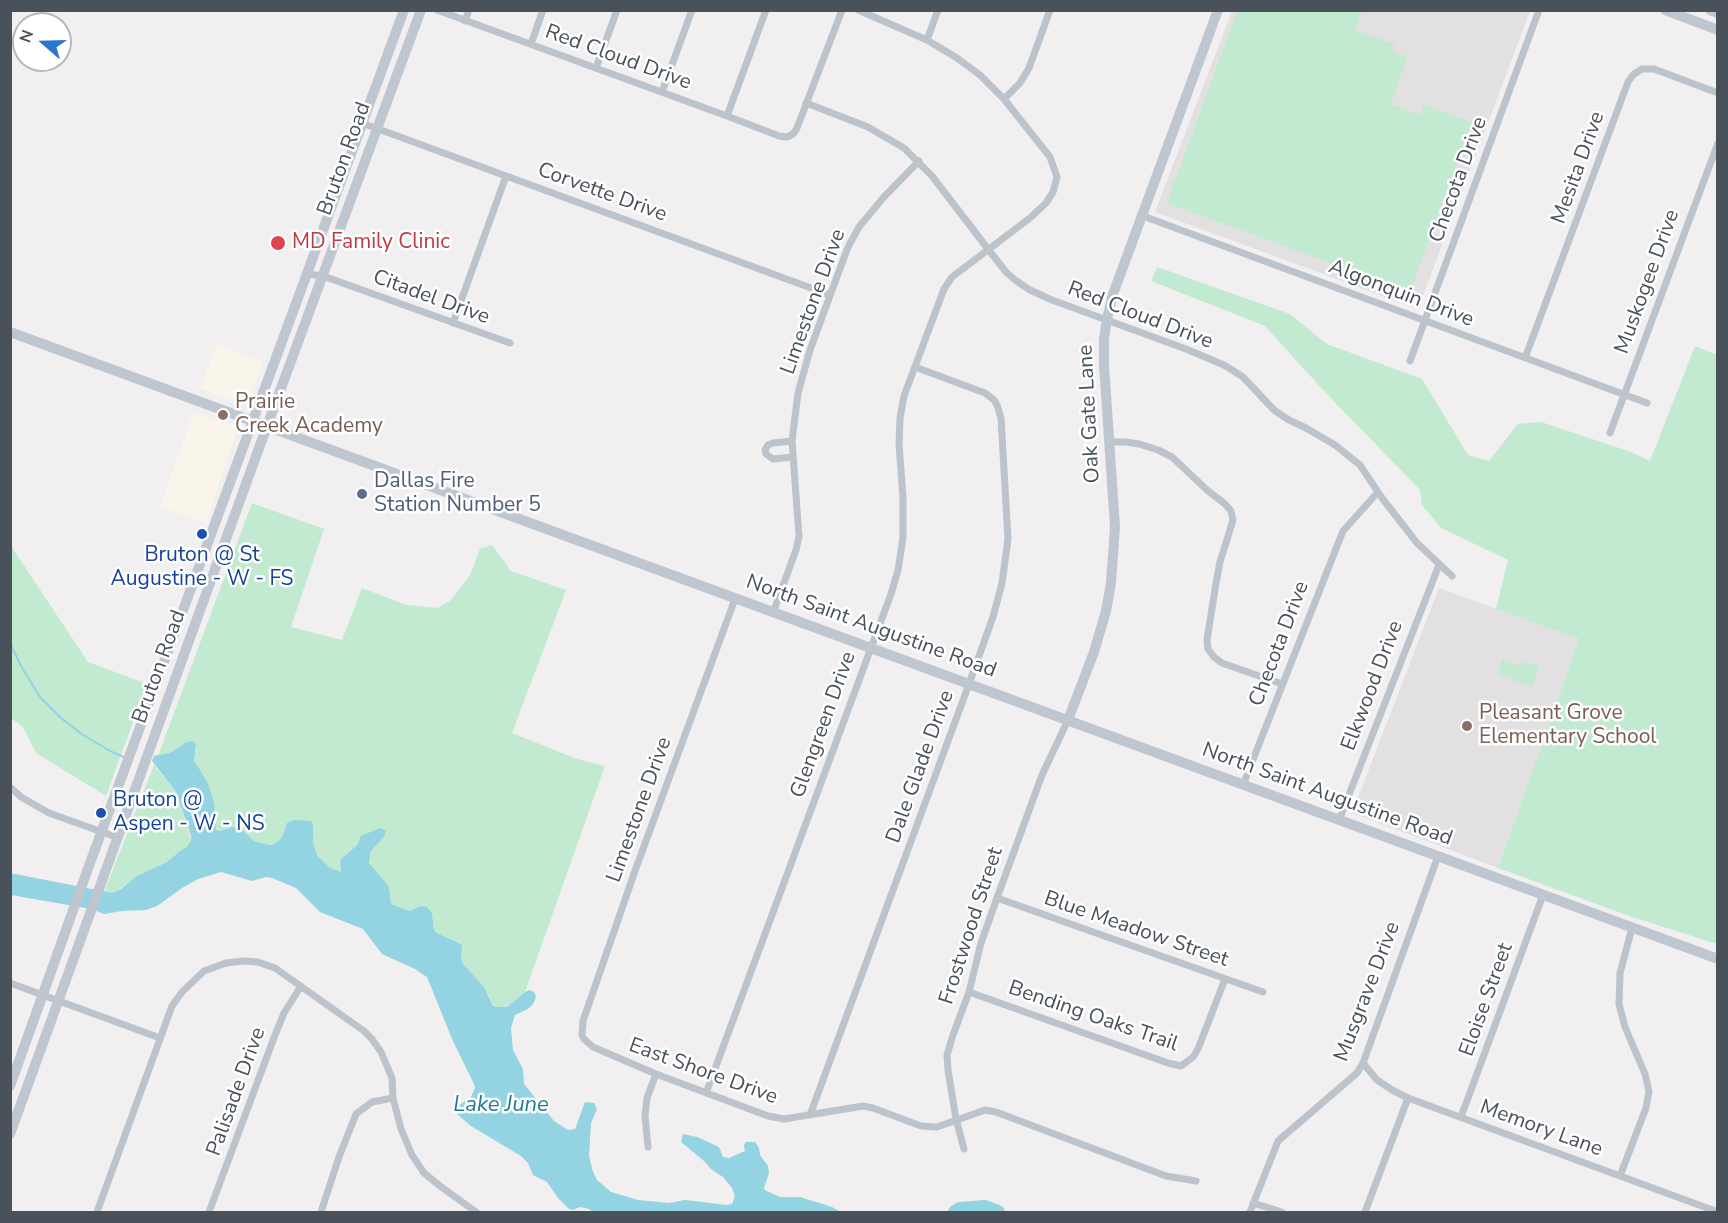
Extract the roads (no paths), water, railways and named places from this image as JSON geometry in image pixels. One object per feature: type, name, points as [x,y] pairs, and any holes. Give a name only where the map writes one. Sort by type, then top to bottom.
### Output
[{"type":"street","name":"Bruton Road","points":[[10,1086],[404,10]]},
{"type":"street","name":"Bruton Road","points":[[10,1134],[421,10]]},
{"type":"street","name":"Red Cloud Drive","points":[[437,10],[779,136],[787,137],[793,134],[806,103],[868,127],[904,148],[919,161],[1006,272],[1015,280],[1052,300],[1186,349],[1232,370],[1243,377],[1274,410],[1324,438],[1353,458],[1417,543],[1452,576]]},
{"type":"street","points":[[465,21],[469,10]]},
{"type":"street","points":[[531,44],[543,10]]},
{"type":"street","points":[[596,68],[617,10]]},
{"type":"street","points":[[662,92],[692,10]]},
{"type":"street","points":[[727,116],[766,10]]},
{"type":"street","points":[[806,103],[842,10]]},
{"type":"street","name":"Glengreen Drive","points":[[706,1093],[896,578],[903,538],[899,436],[904,396],[944,289],[952,277],[1030,218],[1046,203],[1053,192],[1057,177],[1050,158],[1004,99],[972,68],[927,40],[858,10]]},
{"type":"street","points":[[927,40],[938,10]]},
{"type":"street","points":[[1004,99],[1020,83],[1029,68],[1050,10]]},
{"type":"street","name":"Oak Gate Lane","points":[[1068,720],[1094,652],[1106,611],[1111,583],[1115,527],[1104,365],[1107,319],[1113,294],[1218,10]]},
{"type":"street","name":"Checota Drive","points":[[1410,361],[1539,10]]},
{"type":"street","points":[[1665,10],[1718,30]]},
{"type":"street","points":[[1710,10],[1718,14]]},
{"type":"street","points":[[396,32],[411,38]]},
{"type":"street","name":"Mesita Drive","points":[[1525,358],[1628,82],[1642,69],[1654,69],[1718,93]]},
{"type":"street","name":"Corvette Drive","points":[[362,123],[830,295]]},
{"type":"street","name":"Muskogee Drive","points":[[1610,433],[1718,143]]},
{"type":"street","name":"Limestone Drive","points":[[772,613],[796,550],[799,536],[792,441],[802,376],[848,247],[859,227],[877,205],[919,161]]},
{"type":"street","points":[[453,323],[506,176]]},
{"type":"street","name":"Algonquin Drive","points":[[1143,216],[1647,402]]},
{"type":"street","name":"Citadel Drive","points":[[307,274],[323,276],[510,343]]},
{"type":"street","name":"North Saint Augustine Road","points":[[10,332],[1718,959]]},
{"type":"street","name":"Dale Glade Drive","points":[[810,1115],[969,684],[1002,583],[1008,539],[1001,418],[994,400],[985,393],[915,367]]},
{"type":"street","points":[[792,441],[773,442],[765,450],[766,454],[773,459],[793,457]]},
{"type":"street","points":[[1110,442],[1139,444],[1172,457],[1231,511],[1233,520],[1220,562],[1207,640],[1208,650],[1222,663],[1282,684]]},
{"type":"street","name":"Checota Drive","points":[[1243,785],[1343,531],[1378,492]]},
{"type":"street","name":"Elkwood Drive","points":[[1339,819],[1439,564]]},
{"type":"street","name":"Limestone Drive","points":[[582,1035],[586,1012],[735,598]]},
{"type":"street","points":[[184,609],[200,614]]},
{"type":"street","name":"Frostwood Street","points":[[964,1149],[956,1119],[947,1055],[969,992],[977,957],[997,898],[1042,775],[1068,720]]},
{"type":"street","points":[[10,787],[21,797],[49,813],[119,838]]},
{"type":"street","name":"Musgrave Drive","points":[[1250,1212],[1278,1141],[1357,1073],[1363,1063],[1438,856]]},
{"type":"street","name":"Eloise Street","points":[[1461,1117],[1543,895]]},
{"type":"street","name":"Blue Meadow Street","points":[[997,898],[1263,992]]},
{"type":"street","points":[[1620,1176],[1646,1108],[1649,1091],[1646,1074],[1625,1027],[1619,1004],[1620,973],[1632,928]]},
{"type":"street","points":[[97,1212],[172,1006],[182,992],[204,971],[235,962],[258,962],[275,968],[372,1039],[381,1052],[392,1078],[393,1098],[401,1129],[412,1155],[424,1173],[476,1212]]},
{"type":"street","name":"Bending Oaks Trail","points":[[969,992],[1181,1066],[1192,1058],[1198,1049],[1225,979]]},
{"type":"street","points":[[10,983],[160,1038]]},
{"type":"street","name":"Palisade Drive","points":[[209,1212],[284,1012],[301,986]]},
{"type":"street","name":"East Shore Drive","points":[[582,1035],[584,1040],[593,1047],[656,1074],[768,1116],[784,1119],[863,1106],[921,1126],[937,1127],[985,1110],[996,1112],[1166,1176],[1196,1181]]},
{"type":"street","name":"Memory Lane","points":[[1363,1063],[1377,1080],[1408,1098],[1718,1212]]},
{"type":"street","points":[[648,1147],[645,1116],[647,1098],[656,1074]]},
{"type":"street","points":[[321,1212],[356,1114],[372,1102],[393,1098]]},
{"type":"street","points":[[1365,1212],[1408,1098]]},
{"type":"street","points":[[1253,1203],[1282,1212]]},
{"type":"water","name":"Lake June","points":[[193,741],[196,745],[194,760],[208,783],[214,803],[216,830],[240,828],[254,841],[271,845],[282,837],[287,823],[294,820],[310,821],[317,855],[330,868],[341,872],[340,860],[357,845],[361,836],[380,828],[386,831],[384,837],[371,851],[369,863],[389,886],[391,904],[410,911],[420,906],[427,907],[432,913],[434,930],[462,945],[463,964],[484,987],[493,1006],[507,1007],[525,992],[530,990],[534,992],[536,997],[533,1004],[515,1015],[511,1028],[513,1050],[523,1069],[524,1084],[554,1121],[568,1130],[575,1129],[585,1102],[594,1103],[597,1109],[591,1123],[589,1156],[597,1180],[611,1192],[638,1200],[669,1203],[685,1200],[732,1204],[735,1196],[732,1188],[723,1177],[681,1142],[683,1134],[697,1137],[719,1147],[723,1157],[729,1158],[745,1151],[746,1142],[755,1142],[768,1166],[769,1173],[765,1190],[780,1197],[800,1197],[841,1212],[593,1212],[580,1207],[569,1209],[547,1182],[533,1175],[528,1163],[521,1156],[471,1126],[457,1114],[458,1106],[471,1097],[475,1088],[427,977],[382,954],[363,929],[320,912],[296,888],[272,878],[266,877],[252,881],[221,872],[198,879],[157,906],[146,910],[104,914],[91,909],[11,895],[10,873],[112,893],[137,876],[167,862],[187,847],[191,836],[176,792],[152,761],[154,756],[169,753]]},
{"type":"waterway","points":[[10,643],[40,697],[61,718],[83,735],[126,758]]},
{"type":"waterway","points":[[955,1212],[960,1209],[985,1207],[998,1212]]},
{"type":"place","name":"MD Family Clinic","points":[[278,243]]},
{"type":"place","name":"Prairie Creek Academy","points":[[223,415]]},
{"type":"place","name":"Dallas Fire Station Number 5","points":[[362,494]]},
{"type":"place","name":"Bruton @ St Augustine - W - FS","points":[[202,534]]},
{"type":"place","name":"Pleasant Grove Elementary School","points":[[1467,726]]},
{"type":"place","name":"Bruton @ Aspen - W - NS","points":[[101,813]]}]
